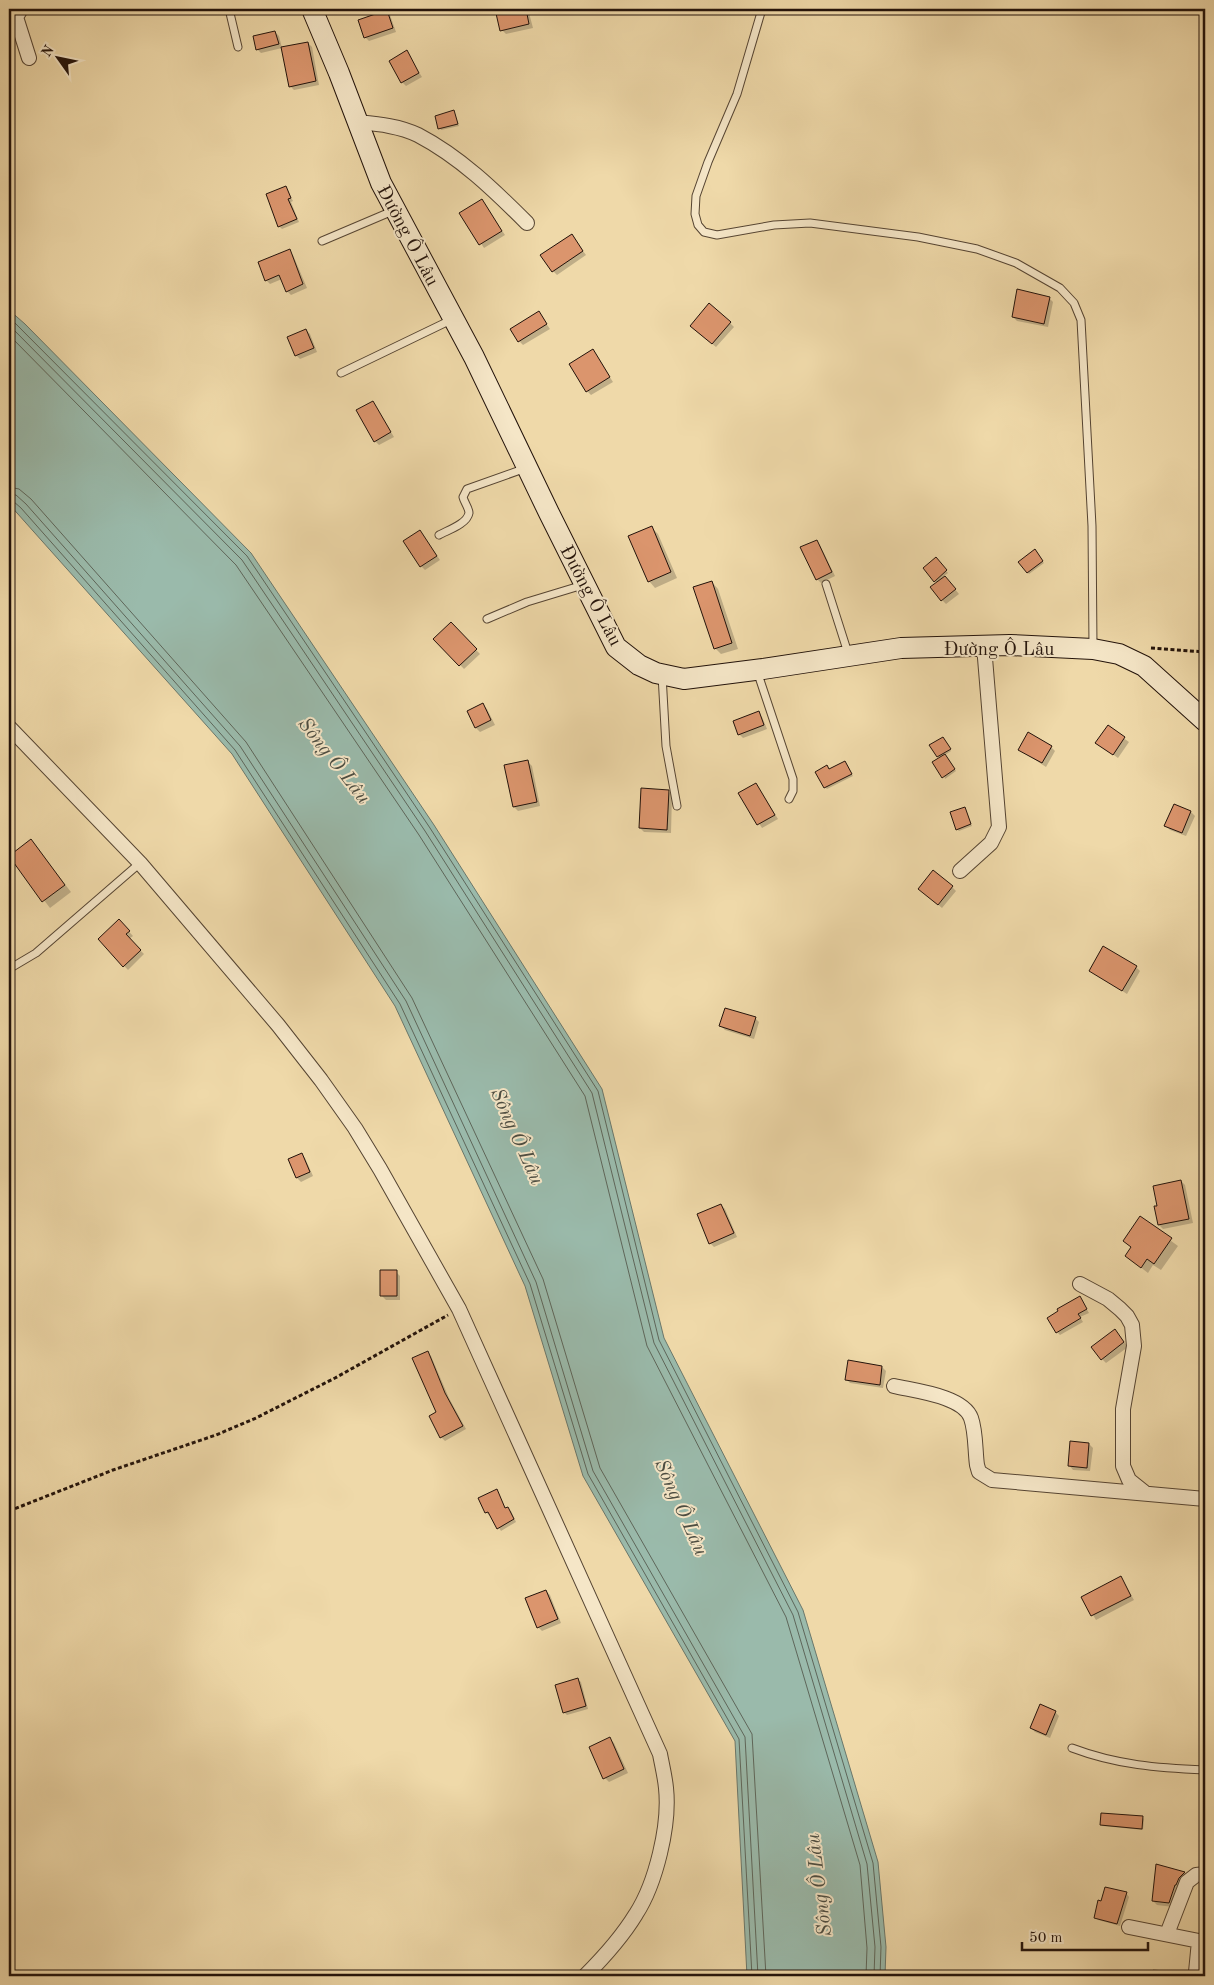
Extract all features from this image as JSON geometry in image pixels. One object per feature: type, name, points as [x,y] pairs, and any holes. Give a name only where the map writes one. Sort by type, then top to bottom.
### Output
[{"type":"main road","name":"Đường Ô Lâu","points":[[312,9],[381,183],[474,357],[616,647],[639,665],[662,674],[684,679],[901,648],[1010,645],[1093,650],[1119,654],[1144,666],[1205,721]]},
{"type":"street","points":[[21,9],[16,17],[29,58]]},
{"type":"street","points":[[358,122],[386,125],[418,135],[470,169],[527,223]]},
{"type":"street","points":[[960,871],[991,843],[1000,827],[984,646]]},
{"type":"street","points":[[9,727],[140,862],[278,1024],[355,1128],[459,1309],[660,1754],[666,1789],[665,1822],[655,1872],[637,1913],[608,1952],[585,1976]]},
{"type":"street","points":[[1080,1284],[1108,1299],[1127,1316],[1132,1325],[1134,1346],[1123,1409],[1123,1466],[1129,1480],[1144,1492]]},
{"type":"street","points":[[894,1386],[952,1400],[965,1408],[972,1420],[976,1465],[980,1472],[992,1480],[1144,1492],[1205,1499]]},
{"type":"street","points":[[1167,1934],[1187,1882],[1196,1875],[1205,1874]]},
{"type":"street","points":[[1130,1927],[1199,1941],[1197,1976]]},
{"type":"lane","points":[[229,9],[238,47]]},
{"type":"lane","points":[[762,9],[737,94],[708,162],[696,196],[695,214],[698,225],[704,232],[717,235],[774,225],[810,223],[918,237],[985,252],[1016,263],[1060,288],[1074,303],[1081,320],[1092,526],[1093,650]]},
{"type":"lane","points":[[322,241],[395,210]]},
{"type":"lane","points":[[341,373],[454,319]]},
{"type":"lane","points":[[439,535],[466,519],[468,510],[463,497],[467,489],[527,468]]},
{"type":"lane","points":[[487,619],[527,602],[584,584]]},
{"type":"lane","points":[[826,584],[849,656]]},
{"type":"lane","points":[[756,670],[793,779],[793,790],[789,799]]},
{"type":"lane","points":[[662,674],[666,746],[677,806]]},
{"type":"lane","points":[[9,969],[36,953],[140,862]]},
{"type":"lane","points":[[1072,1748],[1108,1760],[1132,1765],[1205,1770]]},
{"type":"path","points":[[1148,648],[1205,652]]},
{"type":"path","points":[[9,1511],[113,1470],[216,1435],[256,1418],[335,1378],[459,1309]]},
{"type":"water","name":"Sông Ô Lâu","points":[[9,310],[251,553],[434,825],[602,1089],[664,1338],[803,1610],[878,1862],[886,1947],[885,1976],[747,1976],[735,1741],[583,1476],[525,1286],[395,1006],[232,754],[9,504]]},
{"type":"building","points":[[495,9],[526,9],[529,24],[500,31]]},
{"type":"building","points":[[387,10],[393,28],[364,38],[358,20]]},
{"type":"building","points":[[275,31],[279,44],[256,50],[253,36]]},
{"type":"building","points":[[308,42],[316,81],[289,87],[281,47]]},
{"type":"building","points":[[407,50],[419,73],[401,83],[389,61]]},
{"type":"building","points":[[454,110],[458,124],[438,129],[435,116]]},
{"type":"building","points":[[286,186],[291,198],[288,199],[297,219],[278,227],[266,194]]},
{"type":"building","points":[[482,199],[502,231],[479,245],[459,213]]},
{"type":"building","points":[[572,234],[583,251],[552,272],[540,255]]},
{"type":"building","points":[[290,249],[303,284],[286,292],[279,275],[265,281],[258,262]]},
{"type":"building","points":[[1017,289],[1050,297],[1044,324],[1012,317]]},
{"type":"building","points":[[709,303],[731,322],[712,344],[690,326]]},
{"type":"building","points":[[539,311],[547,324],[518,342],[510,329]]},
{"type":"building","points":[[306,329],[314,348],[295,356],[287,337]]},
{"type":"building","points":[[593,349],[610,377],[586,392],[569,364]]},
{"type":"building","points":[[373,401],[391,432],[374,442],[356,410]]},
{"type":"building","points":[[652,526],[671,572],[648,582],[628,536]]},
{"type":"building","points":[[420,530],[437,556],[420,567],[403,541]]},
{"type":"building","points":[[817,540],[832,572],[816,580],[800,547]]},
{"type":"building","points":[[1035,549],[1043,561],[1027,573],[1018,562]]},
{"type":"building","points":[[936,557],[947,570],[934,582],[923,568]]},
{"type":"building","points":[[945,576],[956,589],[941,601],[930,587]]},
{"type":"building","points":[[712,581],[732,643],[714,649],[693,587]]},
{"type":"building","points":[[451,622],[477,649],[459,666],[433,639]]},
{"type":"building","points":[[483,703],[491,720],[475,728],[467,711]]},
{"type":"building","points":[[759,711],[764,725],[738,735],[733,721]]},
{"type":"building","points":[[1108,725],[1125,737],[1113,755],[1095,743]]},
{"type":"building","points":[[1028,732],[1052,746],[1042,763],[1018,750]]},
{"type":"building","points":[[943,737],[951,749],[937,757],[929,745]]},
{"type":"building","points":[[945,754],[955,769],[942,778],[932,762]]},
{"type":"building","points":[[528,760],[537,802],[513,807],[504,765]]},
{"type":"building","points":[[845,761],[852,774],[824,788],[815,772],[827,765],[829,769]]},
{"type":"building","points":[[756,783],[775,815],[757,825],[738,793]]},
{"type":"building","points":[[641,788],[669,790],[667,830],[639,828]]},
{"type":"building","points":[[1174,804],[1191,811],[1182,833],[1164,826]]},
{"type":"building","points":[[965,807],[971,824],[956,830],[950,812]]},
{"type":"building","points":[[31,839],[65,885],[42,902],[9,856]]},
{"type":"building","points":[[933,870],[953,886],[938,905],[918,889]]},
{"type":"building","points":[[119,919],[130,931],[126,934],[141,950],[123,967],[98,939]]},
{"type":"building","points":[[1103,946],[1137,966],[1122,991],[1089,971]]},
{"type":"building","points":[[725,1008],[756,1017],[750,1036],[719,1026]]},
{"type":"building","points":[[302,1153],[310,1172],[296,1178],[288,1159]]},
{"type":"building","points":[[1181,1180],[1189,1219],[1158,1225],[1154,1206],[1157,1206],[1153,1186]]},
{"type":"building","points":[[721,1204],[734,1233],[709,1244],[697,1214]]},
{"type":"building","points":[[1140,1216],[1172,1238],[1154,1264],[1147,1259],[1141,1268],[1125,1256],[1131,1247],[1123,1241]]},
{"type":"building","points":[[380,1270],[397,1270],[397,1296],[380,1296]]},
{"type":"building","points":[[1080,1296],[1087,1309],[1078,1314],[1081,1318],[1056,1333],[1047,1318],[1058,1311],[1057,1309]]},
{"type":"building","points":[[1115,1329],[1124,1342],[1101,1360],[1091,1347]]},
{"type":"building","points":[[428,1351],[445,1393],[463,1426],[440,1438],[429,1416],[436,1412],[412,1358]]},
{"type":"building","points":[[848,1360],[882,1366],[880,1385],[845,1380]]},
{"type":"building","points":[[1070,1441],[1089,1443],[1087,1468],[1068,1466]]},
{"type":"building","points":[[497,1489],[505,1508],[508,1507],[514,1519],[497,1529],[488,1512],[485,1513],[478,1498]]},
{"type":"building","points":[[1121,1576],[1131,1596],[1091,1616],[1081,1597]]},
{"type":"building","points":[[546,1590],[558,1619],[537,1628],[525,1598]]},
{"type":"building","points":[[578,1678],[586,1706],[563,1713],[555,1685]]},
{"type":"building","points":[[1040,1704],[1056,1711],[1046,1735],[1030,1728]]},
{"type":"building","points":[[610,1737],[624,1769],[603,1779],[589,1747]]},
{"type":"building","points":[[1101,1813],[1143,1816],[1142,1829],[1100,1825]]},
{"type":"building","points":[[1156,1864],[1185,1872],[1175,1885],[1169,1903],[1152,1901]]},
{"type":"building","points":[[1105,1887],[1127,1892],[1117,1924],[1094,1918],[1098,1900],[1101,1901]]}]
